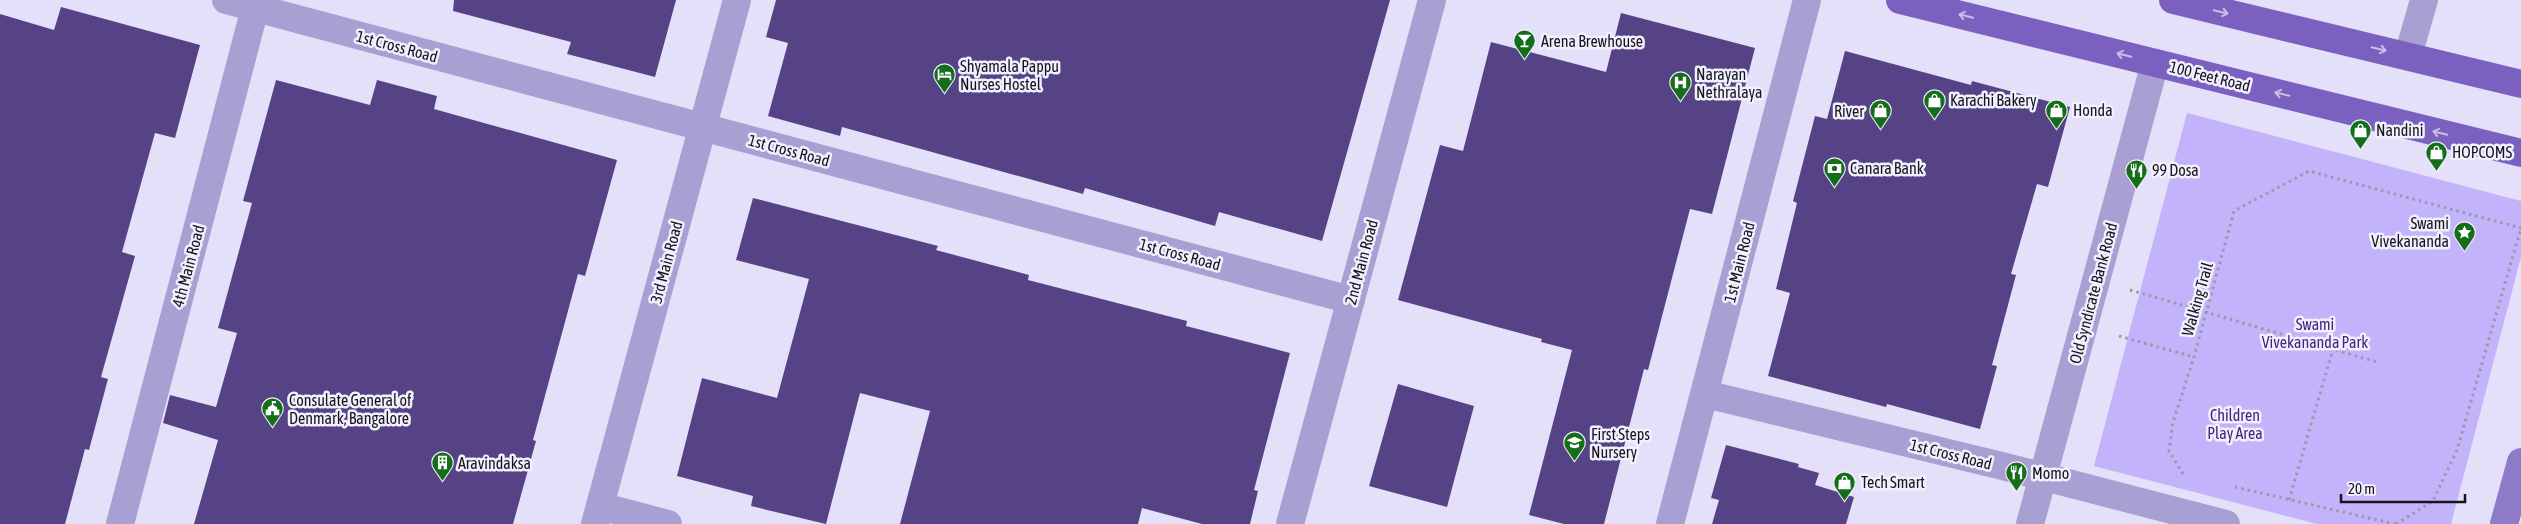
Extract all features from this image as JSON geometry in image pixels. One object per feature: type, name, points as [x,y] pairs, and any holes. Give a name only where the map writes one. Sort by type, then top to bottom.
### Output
[{"type":"main road","name":"100 Feet Road","points":[[1900,0],[2521,153]]},
{"type":"main road","points":[[2185,1],[2521,84]]},
{"type":"main road","points":[[2504,524],[2521,462]]},
{"type":"street","name":"1st Cross Road","points":[[226,0],[1351,300]]},
{"type":"street","name":"3rd Main Road","points":[[597,515],[737,0]]},
{"type":"street","name":"2nd Main Road","points":[[1290,524],[1432,0]]},
{"type":"street","name":"1st Main Road","points":[[1670,524],[1807,0]]},
{"type":"street","points":[[2408,56],[2424,0]]},
{"type":"street","name":"4th Main Road","points":[[120,524],[255,8]]},
{"type":"street","name":"Old Syndicate Bank Road","points":[[2030,524],[2155,63]]},
{"type":"street","name":"1st Cross Road","points":[[1705,394],[2043,476],[2226,524]]},
{"type":"street","points":[[597,515],[668,524]]},
{"type":"path","name":"Walking Trail","points":[[2192,477],[2182,474],[2169,451],[2173,422],[2194,357],[2234,211],[2309,171],[2521,228],[2458,450],[2433,501],[2395,524],[2231,486]]},
{"type":"path","points":[[2096,280],[2377,362]]},
{"type":"path","points":[[2119,336],[2194,357]]},
{"type":"path","points":[[2289,500],[2333,349]]},
{"type":"green space","name":"Swami Vivekananda Park","points":[[2187,113],[2521,201],[2521,257],[2451,524],[2317,524],[2094,466]]},
{"type":"building","points":[[454,0],[676,0],[655,77],[567,54],[571,42],[453,11]]},
{"type":"building","points":[[776,0],[1390,0],[1322,241],[1219,212],[1215,226],[1085,188],[1083,194],[842,127],[840,136],[768,116],[788,43],[766,37]]},
{"type":"building","points":[[61,7],[200,45],[175,138],[155,133],[122,252],[135,256],[101,377],[108,379],[89,450],[85,449],[65,524],[0,524],[0,14],[54,30]]},
{"type":"building","points":[[1621,13],[1755,48],[1712,214],[1690,209],[1648,370],[1644,369],[1604,524],[1564,524],[1529,515],[1572,350],[1541,342],[1542,339],[1398,300],[1440,145],[1463,151],[1491,42],[1606,72]]},
{"type":"building","points":[[1845,51],[1971,85],[1972,81],[2070,107],[2048,187],[2037,184],[2011,274],[2016,275],[1992,365],[1997,366],[1980,429],[1887,404],[1886,407],[1768,376],[1790,293],[1776,289],[1797,203],[1793,201],[1815,116],[1827,119]]},
{"type":"building","points":[[276,80],[370,105],[377,80],[437,96],[434,109],[617,160],[585,276],[578,274],[533,440],[536,441],[513,524],[194,524],[218,440],[163,423],[170,395],[216,407],[237,333],[218,328],[252,203],[243,201]]},
{"type":"building","points":[[753,198],[938,246],[936,250],[1029,275],[1028,280],[1187,321],[1186,326],[1290,353],[1254,490],[1258,491],[1250,524],[1202,524],[1142,508],[1138,524],[900,524],[930,411],[860,393],[826,524],[751,506],[753,496],[677,476],[702,378],[777,398],[809,279],[736,260]]},
{"type":"building","points":[[1398,384],[1474,406],[1447,507],[1369,486]]},
{"type":"building","points":[[1726,445],[1799,464],[1798,467],[1819,473],[1815,485],[1854,497],[1846,524],[1712,524],[1719,500],[1711,498]]},
{"type":"place","name":"Arena Brewhouse","points":[[1525,60]]},
{"type":"place","name":"Shyamala Pappu Nurses Hostel","points":[[944,94]]},
{"type":"place","name":"Narayan Nethralaya","points":[[1680,102]]},
{"type":"place","name":"Karachi Bakery","points":[[1934,119]]},
{"type":"place","name":"Honda","points":[[2057,129]]},
{"type":"place","name":"River","points":[[1880,130]]},
{"type":"place","name":"Nandini","points":[[2360,149]]},
{"type":"place","name":"HOPCOMS","points":[[2436,171]]},
{"type":"place","name":"Canara Bank","points":[[1834,187]]},
{"type":"place","name":"99 Dosa","points":[[2136,189]]},
{"type":"place","name":"Swami Vivekananda","points":[[2465,251]]},
{"type":"place","name":"Consulate General of Denmark, Bangalore","points":[[273,428]]},
{"type":"place","name":"First Steps Nursery","points":[[1575,462]]},
{"type":"place","name":"Aravindaksa","points":[[442,482]]},
{"type":"place","name":"Momo","points":[[2016,492]]},
{"type":"place","name":"Tech Smart","points":[[1845,501]]},
{"type":"park label","name":"Children Play Area","points":[[2235,424]]}]
